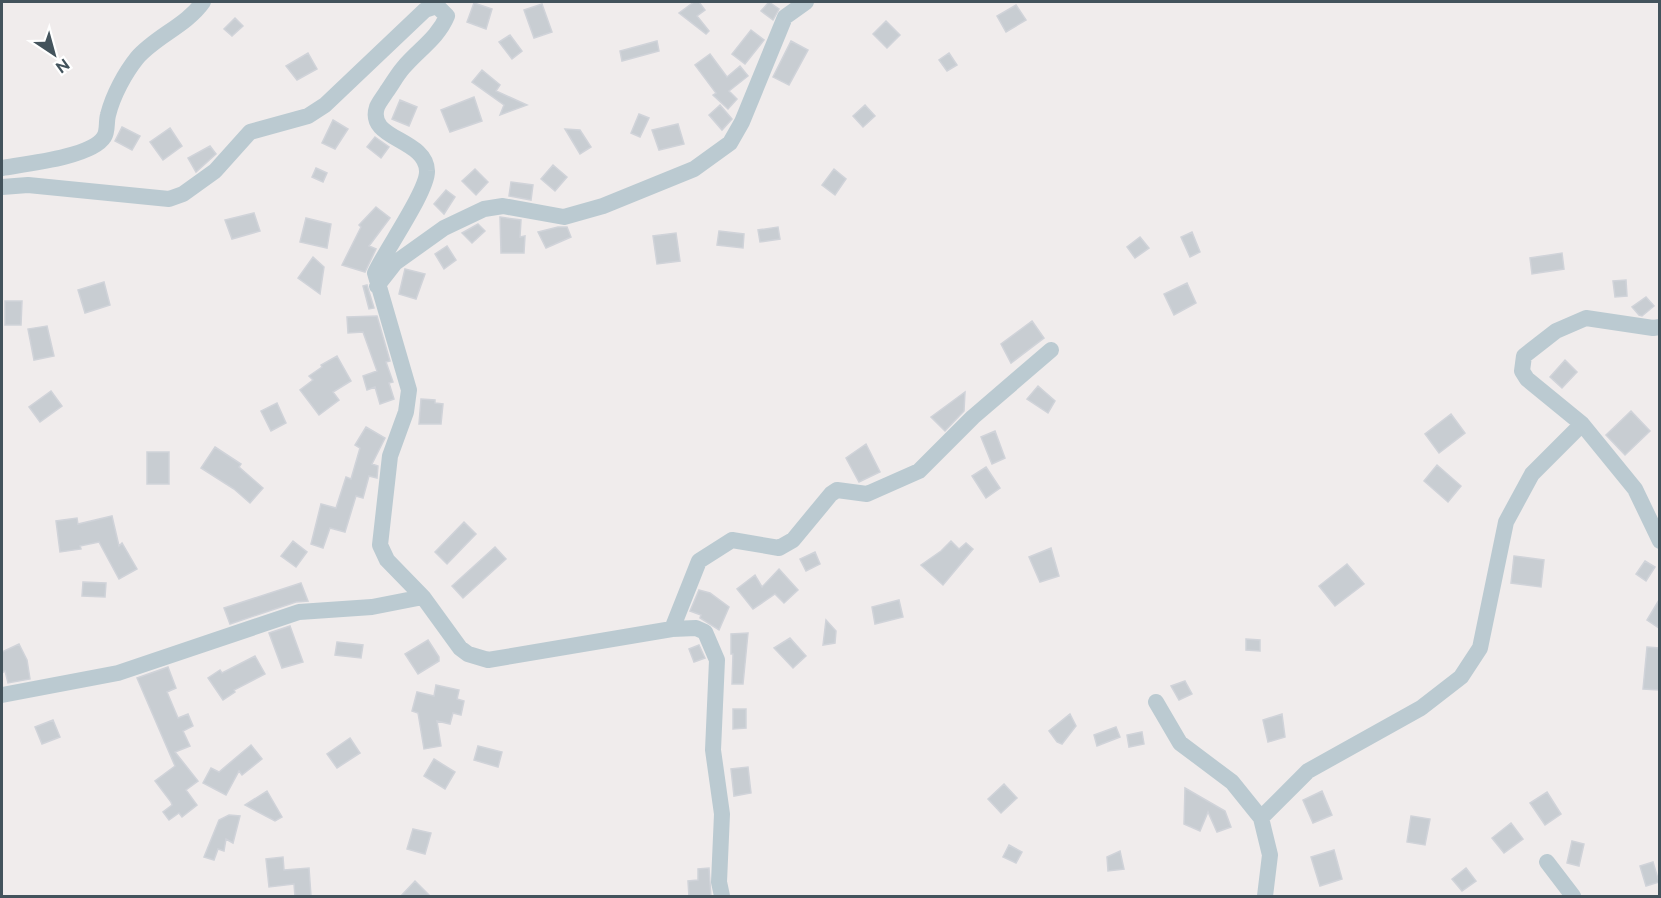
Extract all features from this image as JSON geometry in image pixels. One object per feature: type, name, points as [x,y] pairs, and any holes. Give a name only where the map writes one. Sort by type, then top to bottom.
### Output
[{"type":"street","points":[[2,168],[67,156],[97,146],[106,135],[108,114],[125,76],[139,56],[191,16],[203,2]]},
{"type":"street","points":[[377,286],[395,263],[444,228],[484,208],[503,206],[564,217],[603,206],[694,169],[730,143],[742,122],[785,17],[806,2]]},
{"type":"street","points":[[2,188],[28,184],[169,199],[183,195],[215,171],[250,132],[308,116],[325,105],[425,10],[437,6],[447,16],[441,29],[402,69],[377,106],[376,119],[383,131],[412,147],[422,157],[427,171],[419,195],[375,273],[409,390],[406,412],[390,456],[380,545],[387,560],[423,597],[460,648],[468,654],[488,660],[672,630],[696,628],[705,632],[717,660],[713,750],[722,814],[719,882],[722,897]]},
{"type":"street","points":[[1659,327],[1586,318],[1556,331],[1524,356],[1522,371],[1527,379],[1581,424],[1635,489],[1659,541]]},
{"type":"street","points":[[672,630],[699,561],[732,540],[779,548],[793,540],[831,494],[837,490],[867,494],[919,471],[973,417],[1051,350]]},
{"type":"street","points":[[1261,818],[1308,771],[1421,708],[1461,677],[1480,648],[1506,522],[1532,474],[1581,424]]},
{"type":"street","points":[[2,695],[118,673],[299,612],[372,607],[423,597]]},
{"type":"street","points":[[1156,702],[1180,743],[1232,782],[1261,818],[1270,855],[1265,897]]},
{"type":"street","points":[[1547,862],[1573,897]]},
{"type":"building","points":[[694,2],[699,2],[705,10],[697,16],[709,31],[706,34],[679,13]]},
{"type":"building","points":[[769,2],[779,9],[773,20],[761,11]]},
{"type":"building","points":[[474,3],[492,9],[486,29],[467,22]]},
{"type":"building","points":[[542,4],[552,32],[534,38],[524,10]]},
{"type":"building","points":[[1016,5],[1026,20],[1006,32],[997,16]]},
{"type":"building","points":[[235,18],[243,26],[232,36],[224,29]]},
{"type":"building","points":[[886,21],[900,35],[887,48],[873,34]]},
{"type":"building","points":[[751,30],[764,40],[745,64],[732,54]]},
{"type":"building","points":[[510,35],[522,51],[512,59],[499,42]]},
{"type":"building","points":[[657,41],[659,51],[622,61],[620,51]]},
{"type":"building","points":[[791,41],[808,50],[789,85],[773,77]]},
{"type":"building","points":[[308,53],[317,69],[297,80],[286,66]]},
{"type":"building","points":[[949,53],[957,65],[947,71],[939,60]]},
{"type":"building","points":[[710,54],[727,77],[740,66],[748,76],[729,91],[737,99],[728,109],[713,95],[716,93],[695,65]]},
{"type":"building","points":[[482,70],[500,85],[496,91],[527,105],[500,115],[504,105],[472,82]]},
{"type":"building","points":[[474,97],[482,121],[450,132],[441,110]]},
{"type":"building","points":[[400,100],[417,107],[409,126],[392,119]]},
{"type":"building","points":[[720,105],[732,119],[722,130],[709,115]]},
{"type":"building","points":[[865,105],[875,116],[863,127],[853,116]]},
{"type":"building","points":[[639,114],[649,118],[640,137],[631,133]]},
{"type":"building","points":[[333,120],[348,129],[335,149],[322,143]]},
{"type":"building","points":[[678,124],[684,144],[659,150],[652,130]]},
{"type":"building","points":[[122,127],[140,136],[132,150],[115,141]]},
{"type":"building","points":[[170,128],[182,146],[163,160],[150,142]]},
{"type":"building","points":[[565,129],[580,130],[591,147],[580,154]]},
{"type":"building","points":[[375,137],[389,147],[381,158],[367,147]]},
{"type":"building","points":[[210,146],[216,154],[196,172],[188,158]]},
{"type":"building","points":[[553,165],[567,177],[555,191],[541,179]]},
{"type":"building","points":[[316,168],[327,173],[323,182],[312,177]]},
{"type":"building","points":[[475,169],[488,182],[476,195],[462,181]]},
{"type":"building","points":[[834,169],[846,179],[835,195],[822,185]]},
{"type":"building","points":[[511,182],[533,185],[531,200],[509,196]]},
{"type":"building","points":[[446,190],[455,197],[444,214],[434,204]]},
{"type":"building","points":[[376,207],[390,218],[369,246],[376,249],[365,272],[342,265],[361,227],[359,225]]},
{"type":"building","points":[[254,213],[260,231],[232,239],[225,220]]},
{"type":"building","points":[[500,217],[521,220],[520,237],[525,236],[524,253],[501,253]]},
{"type":"building","points":[[306,218],[331,224],[327,248],[300,242]]},
{"type":"building","points":[[478,224],[485,231],[472,243],[462,233]]},
{"type":"building","points":[[567,227],[571,237],[546,248],[538,232]]},
{"type":"building","points":[[778,227],[780,239],[760,242],[758,230]]},
{"type":"building","points":[[719,231],[744,234],[743,248],[717,245]]},
{"type":"building","points":[[1192,232],[1200,252],[1190,257],[1181,237]]},
{"type":"building","points":[[676,233],[680,261],[657,264],[653,236]]},
{"type":"building","points":[[1140,237],[1149,248],[1135,258],[1127,247]]},
{"type":"building","points":[[447,246],[456,260],[444,269],[435,254]]},
{"type":"building","points":[[1562,253],[1564,269],[1532,274],[1530,258]]},
{"type":"building","points":[[313,257],[324,267],[320,294],[298,278]]},
{"type":"building","points":[[405,269],[425,274],[416,299],[399,294]]},
{"type":"building","points":[[1626,280],[1627,296],[1615,297],[1613,281]]},
{"type":"building","points":[[104,282],[110,305],[85,313],[78,290]]},
{"type":"building","points":[[1187,283],[1196,303],[1174,315],[1164,294]]},
{"type":"building","points":[[367,285],[374,308],[369,309],[363,286]]},
{"type":"building","points":[[1646,297],[1654,306],[1642,316],[1632,307]]},
{"type":"building","points":[[5,301],[22,301],[21,325],[5,325]]},
{"type":"building","points":[[377,316],[390,361],[386,362],[393,382],[389,383],[394,399],[380,404],[375,387],[367,390],[363,376],[377,371],[363,332],[348,333],[347,317]]},
{"type":"building","points":[[1032,321],[1044,338],[1011,363],[1001,344]]},
{"type":"building","points":[[47,326],[54,356],[34,360],[28,329]]},
{"type":"building","points":[[337,356],[351,381],[333,392],[339,400],[319,415],[300,390],[313,380],[309,376],[322,367],[321,365]]},
{"type":"building","points":[[1565,360],[1577,372],[1562,388],[1550,377]]},
{"type":"building","points":[[1038,386],[1055,401],[1048,413],[1027,399]]},
{"type":"building","points":[[51,391],[62,406],[40,422],[29,407]]},
{"type":"building","points":[[965,392],[964,411],[945,431],[931,417]]},
{"type":"building","points":[[421,399],[435,400],[435,403],[443,404],[441,424],[419,424]]},
{"type":"building","points":[[277,403],[286,423],[271,431],[261,411]]},
{"type":"building","points":[[1631,411],[1650,431],[1625,455],[1606,435]]},
{"type":"building","points":[[1451,414],[1465,433],[1439,453],[1425,434]]},
{"type":"building","points":[[366,427],[385,438],[372,464],[378,466],[377,478],[369,476],[363,498],[356,496],[345,532],[330,528],[323,548],[311,544],[321,504],[336,508],[346,477],[351,479],[360,448],[355,445]]},
{"type":"building","points":[[995,431],[1005,458],[992,464],[981,437]]},
{"type":"building","points":[[866,444],[880,472],[859,482],[846,458]]},
{"type":"building","points":[[215,447],[241,464],[239,467],[263,488],[250,503],[234,489],[201,468]]},
{"type":"building","points":[[147,452],[169,452],[169,484],[147,484]]},
{"type":"building","points":[[1437,465],[1461,486],[1448,502],[1424,481]]},
{"type":"building","points":[[986,467],[1000,488],[986,498],[972,476]]},
{"type":"building","points":[[112,516],[119,546],[122,543],[137,569],[119,579],[99,542],[80,546],[81,549],[60,552],[56,521],[77,518],[78,524]]},
{"type":"building","points":[[464,522],[476,534],[447,564],[435,552]]},
{"type":"building","points":[[293,541],[307,552],[296,567],[281,556]]},
{"type":"building","points":[[951,541],[959,549],[966,543],[973,549],[943,585],[921,565]]},
{"type":"building","points":[[495,547],[506,559],[463,598],[452,586]]},
{"type":"building","points":[[1051,548],[1059,576],[1040,582],[1029,557]]},
{"type":"building","points":[[815,552],[820,564],[806,571],[800,559]]},
{"type":"building","points":[[1514,556],[1544,560],[1541,587],[1511,583]]},
{"type":"building","points":[[1645,561],[1655,567],[1646,581],[1636,574]]},
{"type":"building","points":[[1347,564],[1364,584],[1335,606],[1319,586]]},
{"type":"building","points":[[779,569],[798,590],[784,603],[775,594],[753,609],[737,589],[755,575],[762,587]]},
{"type":"building","points":[[83,582],[106,583],[105,597],[82,596]]},
{"type":"building","points":[[301,583],[308,601],[296,602],[230,624],[224,608]]},
{"type":"building","points":[[699,590],[710,593],[729,607],[719,630],[700,618],[701,615],[690,611]]},
{"type":"building","points":[[899,600],[903,617],[875,624],[872,607]]},
{"type":"building","points":[[1659,600],[1659,628],[1647,620]]},
{"type":"building","points":[[826,620],[836,631],[835,643],[823,645]]},
{"type":"building","points":[[290,626],[303,662],[282,668],[269,633]]},
{"type":"building","points":[[748,633],[743,684],[732,684],[731,634]]},
{"type":"building","points":[[790,638],[806,656],[793,668],[774,648]]},
{"type":"building","points":[[1246,639],[1260,640],[1260,651],[1246,650]]},
{"type":"building","points":[[428,640],[439,657],[439,661],[418,674],[405,654]]},
{"type":"building","points":[[337,642],[363,645],[361,658],[335,655]]},
{"type":"building","points":[[19,644],[27,660],[30,679],[8,683],[5,671],[2,673],[2,652]]},
{"type":"building","points":[[699,645],[705,658],[694,662],[689,649]]},
{"type":"building","points":[[1647,647],[1659,648],[1659,690],[1643,689]]},
{"type":"building","points":[[255,656],[265,674],[234,690],[235,692],[223,700],[208,678],[220,670],[222,673]]},
{"type":"building","points":[[168,667],[176,688],[167,692],[178,718],[188,714],[193,726],[183,731],[190,746],[175,752],[198,781],[186,790],[197,805],[182,817],[179,813],[169,820],[163,812],[172,805],[171,802],[155,781],[175,766],[137,678]]},
{"type":"building","points":[[1185,681],[1192,694],[1179,700],[1171,686]]},
{"type":"building","points":[[436,685],[459,690],[457,699],[464,701],[461,715],[453,713],[450,724],[437,721],[441,746],[424,749],[418,713],[412,711],[417,692],[434,696]]},
{"type":"building","points":[[733,709],[746,709],[746,728],[733,729]]},
{"type":"building","points":[[1070,714],[1076,726],[1062,744],[1057,742],[1049,731]]},
{"type":"building","points":[[1282,714],[1285,737],[1268,742],[1263,720]]},
{"type":"building","points":[[53,720],[60,737],[42,744],[35,727]]},
{"type":"building","points":[[1116,727],[1120,737],[1097,746],[1094,735]]},
{"type":"building","points":[[1142,732],[1144,744],[1129,747],[1127,735]]},
{"type":"building","points":[[350,738],[360,753],[337,768],[327,754]]},
{"type":"building","points":[[251,745],[262,759],[242,775],[239,771],[226,795],[203,783],[211,768],[219,772]]},
{"type":"building","points":[[478,746],[502,752],[498,767],[474,760]]},
{"type":"building","points":[[434,759],[455,772],[445,789],[424,776]]},
{"type":"building","points":[[748,767],[751,793],[734,796],[731,769]]},
{"type":"building","points":[[1004,784],[1017,798],[1001,813],[988,799]]},
{"type":"building","points":[[1185,788],[1225,811],[1231,827],[1217,832],[1208,812],[1200,831],[1184,824]]},
{"type":"building","points":[[267,791],[282,817],[275,821],[245,805]]},
{"type":"building","points":[[1322,791],[1332,815],[1313,823],[1303,800]]},
{"type":"building","points":[[1547,792],[1561,814],[1545,825],[1530,803]]},
{"type":"building","points":[[229,815],[240,816],[233,843],[226,839],[224,851],[218,849],[214,860],[204,857],[219,820]]},
{"type":"building","points":[[1411,816],[1430,819],[1425,845],[1407,842]]},
{"type":"building","points":[[1511,823],[1523,839],[1504,853],[1492,838]]},
{"type":"building","points":[[413,829],[431,833],[425,854],[407,849]]},
{"type":"building","points":[[1572,841],[1584,844],[1579,866],[1567,863]]},
{"type":"building","points":[[1009,845],[1022,852],[1016,863],[1003,857]]},
{"type":"building","points":[[1334,850],[1342,879],[1320,886],[1311,857]]},
{"type":"building","points":[[1120,851],[1124,869],[1108,871],[1107,857]]},
{"type":"building","points":[[283,857],[284,870],[309,868],[311,896],[295,897],[294,884],[269,887],[266,859]]},
{"type":"building","points":[[1653,862],[1659,882],[1646,886],[1640,866]]},
{"type":"building","points":[[709,868],[711,897],[689,897],[688,881],[698,880],[698,869]]},
{"type":"building","points":[[1466,868],[1476,881],[1462,891],[1452,879]]},
{"type":"building","points":[[415,881],[431,897],[400,897]]}]
